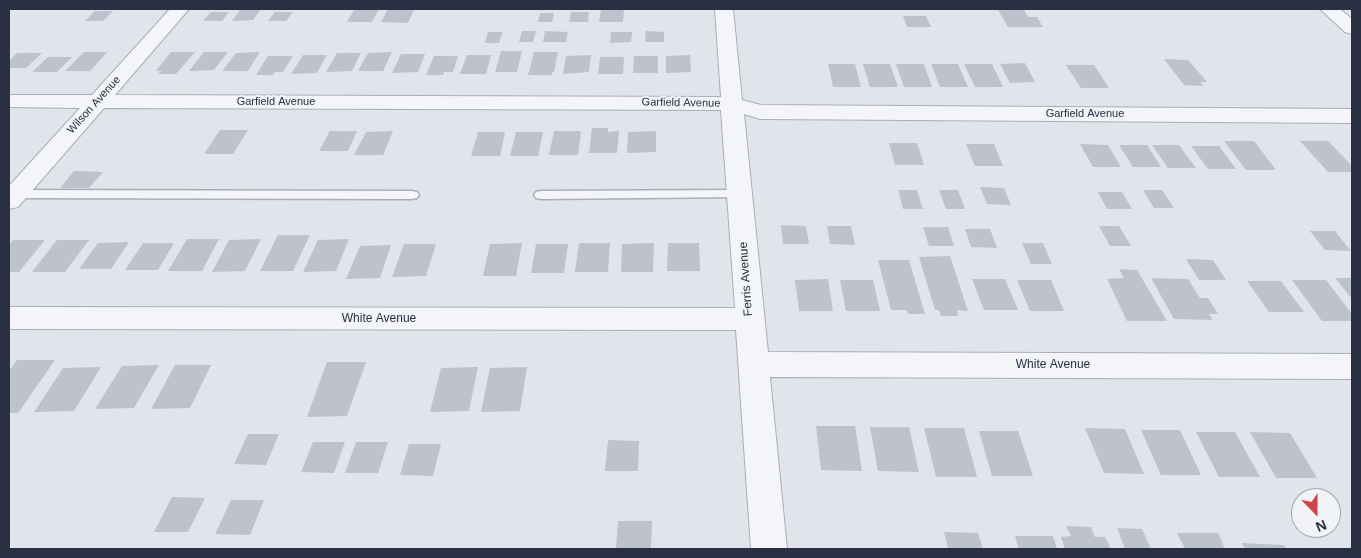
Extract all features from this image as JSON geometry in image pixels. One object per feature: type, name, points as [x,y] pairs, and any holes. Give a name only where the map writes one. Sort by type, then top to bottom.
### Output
[{"type":"street","name":"Wilson Avenue","points":[[11,196],[180,9]]},
{"type":"street","name":"Ferris Avenue","points":[[724,9],[769,549]]},
{"type":"street","points":[[1329,9],[1352,28]]},
{"type":"street","name":"Garfield Avenue","points":[[9,100],[732,104],[760,112],[1352,116]]},
{"type":"street","name":"White Avenue","points":[[9,318],[749,319]]},
{"type":"street","name":"White Avenue","points":[[754,364],[1352,367]]},
{"type":"lane","points":[[541,195],[740,194]]},
{"type":"lane","points":[[11,196],[412,195]]},
{"type":"building","points":[[261,9],[253,20],[232,21],[240,10]]},
{"type":"building","points":[[379,9],[372,22],[347,22],[354,10]]},
{"type":"building","points":[[388,9],[414,10],[408,23],[381,22]]},
{"type":"building","points":[[601,10],[624,10],[623,22],[599,22]]},
{"type":"building","points":[[998,10],[1024,10],[1028,17],[1037,17],[1043,27],[1008,27]]},
{"type":"building","points":[[95,11],[113,11],[103,21],[85,21]]},
{"type":"building","points":[[211,12],[229,12],[222,21],[203,21]]},
{"type":"building","points":[[275,12],[293,12],[286,21],[268,21]]},
{"type":"building","points":[[571,12],[589,12],[588,22],[569,22]]},
{"type":"building","points":[[540,13],[554,13],[552,22],[538,22]]},
{"type":"building","points":[[903,16],[926,16],[931,27],[907,27]]},
{"type":"building","points":[[522,31],[536,31],[533,42],[519,42]]},
{"type":"building","points":[[545,31],[568,32],[566,42],[543,42]]},
{"type":"building","points":[[646,31],[664,32],[664,42],[645,42]]},
{"type":"building","points":[[488,32],[503,32],[499,43],[485,43]]},
{"type":"building","points":[[611,32],[632,32],[631,42],[610,43]]},
{"type":"building","points":[[501,51],[522,51],[517,72],[495,72]]},
{"type":"building","points":[[84,52],[107,52],[90,71],[65,71]]},
{"type":"building","points":[[171,52],[195,52],[176,74],[158,74],[161,71],[156,71]]},
{"type":"building","points":[[204,52],[228,52],[214,70],[189,71]]},
{"type":"building","points":[[260,52],[248,71],[222,71],[236,53]]},
{"type":"building","points":[[392,52],[383,71],[358,71],[368,53]]},
{"type":"building","points":[[534,52],[558,52],[552,75],[528,75]]},
{"type":"building","points":[[17,53],[42,53],[26,68],[9,68],[9,61]]},
{"type":"building","points":[[337,53],[361,53],[352,71],[326,72]]},
{"type":"building","points":[[401,54],[425,54],[418,72],[392,73]]},
{"type":"building","points":[[303,55],[327,55],[317,73],[291,74]]},
{"type":"building","points":[[467,55],[491,55],[486,74],[460,74]]},
{"type":"building","points":[[591,55],[589,72],[563,74],[566,56]]},
{"type":"building","points":[[690,55],[691,72],[666,73],[666,56]]},
{"type":"building","points":[[268,56],[293,56],[283,72],[275,72],[273,75],[256,75]]},
{"type":"building","points":[[434,56],[458,56],[453,72],[444,72],[443,75],[426,75]]},
{"type":"building","points":[[634,56],[658,56],[658,73],[633,73]]},
{"type":"building","points":[[48,57],[72,57],[57,72],[32,72]]},
{"type":"building","points":[[600,57],[624,57],[623,74],[598,74]]},
{"type":"building","points":[[1164,59],[1188,60],[1207,82],[1200,82],[1204,86],[1184,85]]},
{"type":"building","points":[[1025,63],[1035,82],[1010,83],[1000,64]]},
{"type":"building","points":[[828,64],[855,64],[861,87],[833,87]]},
{"type":"building","points":[[863,64],[890,64],[898,87],[870,87]]},
{"type":"building","points":[[896,64],[924,64],[932,87],[904,87]]},
{"type":"building","points":[[931,64],[958,64],[968,87],[940,87]]},
{"type":"building","points":[[964,64],[992,64],[1003,87],[975,87]]},
{"type":"building","points":[[1066,65],[1094,65],[1109,88],[1081,88]]},
{"type":"building","points":[[592,128],[608,128],[608,132],[619,131],[617,153],[589,153]]},
{"type":"building","points":[[220,130],[248,130],[233,154],[204,154]]},
{"type":"building","points":[[330,131],[357,131],[348,151],[319,151]]},
{"type":"building","points":[[393,131],[383,155],[354,155],[366,132]]},
{"type":"building","points":[[554,131],[581,131],[578,155],[549,155]]},
{"type":"building","points":[[656,131],[656,152],[627,153],[628,132]]},
{"type":"building","points":[[478,132],[505,132],[500,156],[471,156]]},
{"type":"building","points":[[516,132],[543,132],[538,156],[510,156]]},
{"type":"building","points":[[1224,141],[1254,141],[1276,170],[1246,170]]},
{"type":"building","points":[[1300,141],[1328,141],[1352,166],[1352,172],[1328,172]]},
{"type":"building","points":[[889,143],[917,143],[924,165],[895,165]]},
{"type":"building","points":[[966,144],[994,144],[1003,166],[975,166]]},
{"type":"building","points":[[1080,144],[1108,145],[1121,167],[1093,167]]},
{"type":"building","points":[[1119,145],[1147,145],[1161,167],[1133,167]]},
{"type":"building","points":[[1152,145],[1179,145],[1196,168],[1168,168]]},
{"type":"building","points":[[1191,146],[1219,146],[1236,169],[1208,169]]},
{"type":"building","points":[[74,171],[103,172],[89,188],[60,188]]},
{"type":"building","points":[[980,187],[1004,188],[1011,205],[987,204]]},
{"type":"building","points":[[898,190],[917,190],[923,209],[903,209]]},
{"type":"building","points":[[939,190],[958,190],[965,209],[946,209]]},
{"type":"building","points":[[1143,190],[1162,190],[1174,208],[1154,208]]},
{"type":"building","points":[[1098,192],[1122,192],[1132,209],[1107,209]]},
{"type":"building","points":[[781,225],[806,226],[809,244],[783,244]]},
{"type":"building","points":[[827,226],[851,226],[855,245],[830,244]]},
{"type":"building","points":[[1099,226],[1119,226],[1131,246],[1110,246]]},
{"type":"building","points":[[923,227],[948,227],[954,246],[929,246]]},
{"type":"building","points":[[965,229],[990,229],[997,248],[971,247]]},
{"type":"building","points":[[1310,231],[1335,231],[1351,251],[1325,250]]},
{"type":"building","points":[[278,235],[310,235],[293,271],[260,271]]},
{"type":"building","points":[[187,239],[219,239],[202,271],[168,271]]},
{"type":"building","points":[[261,239],[245,271],[212,272],[229,240]]},
{"type":"building","points":[[349,239],[336,271],[303,272],[318,240]]},
{"type":"building","points":[[13,240],[45,240],[19,272],[9,272],[9,245]]},
{"type":"building","points":[[57,240],[89,240],[65,272],[32,272]]},
{"type":"building","points":[[129,242],[111,269],[79,269],[98,243]]},
{"type":"building","points":[[143,243],[174,243],[158,270],[125,270]]},
{"type":"building","points":[[522,243],[516,276],[483,276],[490,244]]},
{"type":"building","points":[[579,243],[610,243],[608,272],[575,272]]},
{"type":"building","points":[[654,243],[653,272],[621,272],[622,244]]},
{"type":"building","points":[[668,243],[699,243],[700,271],[667,271]]},
{"type":"building","points":[[1022,243],[1043,243],[1052,264],[1031,264]]},
{"type":"building","points":[[404,244],[436,244],[426,276],[392,277]]},
{"type":"building","points":[[536,244],[568,244],[564,273],[531,273]]},
{"type":"building","points":[[391,245],[380,278],[346,279],[360,246]]},
{"type":"building","points":[[950,256],[968,311],[957,310],[958,316],[941,316],[939,310],[935,310],[919,257]]},
{"type":"building","points":[[1186,259],[1213,260],[1226,280],[1199,280]]},
{"type":"building","points":[[878,260],[909,260],[925,314],[908,314],[907,310],[891,310]]},
{"type":"building","points":[[1119,269],[1137,270],[1167,321],[1127,321],[1107,279],[1124,278]]},
{"type":"building","points":[[1151,278],[1188,279],[1200,298],[1208,298],[1218,314],[1209,314],[1213,320],[1174,319]]},
{"type":"building","points":[[1335,278],[1352,278],[1352,299]]},
{"type":"building","points":[[828,279],[833,311],[799,311],[795,280]]},
{"type":"building","points":[[972,279],[1005,279],[1018,310],[984,310]]},
{"type":"building","points":[[840,280],[873,280],[880,311],[846,311]]},
{"type":"building","points":[[1017,280],[1051,280],[1064,311],[1030,311]]},
{"type":"building","points":[[1292,280],[1326,280],[1352,314],[1352,321],[1322,321]]},
{"type":"building","points":[[1247,281],[1281,281],[1304,312],[1269,312]]},
{"type":"building","points":[[17,360],[55,360],[18,413],[9,413],[9,371]]},
{"type":"building","points":[[327,362],[366,362],[347,416],[307,417]]},
{"type":"building","points":[[159,365],[134,408],[95,409],[122,366]]},
{"type":"building","points":[[175,365],[211,365],[190,408],[151,409]]},
{"type":"building","points":[[101,367],[74,411],[34,412],[63,368]]},
{"type":"building","points":[[478,367],[469,411],[430,412],[441,368]]},
{"type":"building","points":[[527,367],[520,411],[481,412],[490,368]]},
{"type":"building","points":[[816,426],[855,426],[862,471],[821,470]]},
{"type":"building","points":[[870,427],[909,427],[919,472],[878,471]]},
{"type":"building","points":[[924,428],[964,428],[977,477],[936,477]]},
{"type":"building","points":[[1085,428],[1125,429],[1144,474],[1104,473]]},
{"type":"building","points":[[1141,430],[1180,430],[1201,475],[1161,475]]},
{"type":"building","points":[[979,431],[1018,431],[1033,476],[992,476]]},
{"type":"building","points":[[1196,432],[1235,432],[1260,477],[1219,477]]},
{"type":"building","points":[[1250,432],[1290,433],[1317,478],[1276,478]]},
{"type":"building","points":[[248,434],[279,434],[266,465],[234,464]]},
{"type":"building","points":[[608,440],[639,441],[638,471],[605,471]]},
{"type":"building","points":[[313,442],[345,442],[334,473],[301,472]]},
{"type":"building","points":[[356,442],[388,442],[378,473],[345,473]]},
{"type":"building","points":[[409,444],[441,444],[433,476],[400,475]]},
{"type":"building","points":[[172,497],[205,498],[188,532],[154,532]]},
{"type":"building","points":[[231,500],[264,500],[250,535],[215,534]]},
{"type":"building","points":[[618,521],[652,521],[651,549],[616,549]]},
{"type":"building","points":[[1066,526],[1091,527],[1095,537],[1105,537],[1111,549],[1065,549],[1061,537],[1071,536]]},
{"type":"building","points":[[1117,528],[1142,529],[1151,549],[1125,549]]},
{"type":"building","points":[[944,532],[978,533],[983,549],[948,549]]},
{"type":"building","points":[[1177,533],[1218,533],[1225,549],[1185,549]]},
{"type":"building","points":[[1015,536],[1053,536],[1057,549],[1019,549]]},
{"type":"building","points":[[1242,543],[1284,545],[1286,549],[1245,549]]}]
